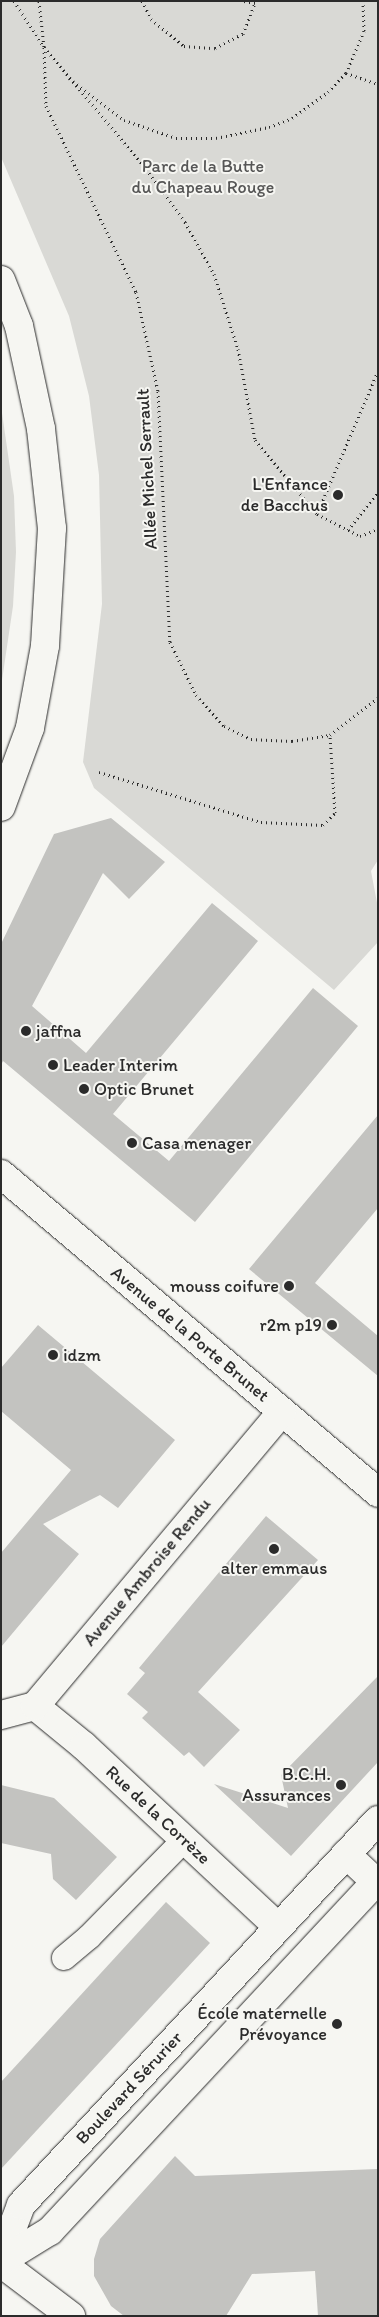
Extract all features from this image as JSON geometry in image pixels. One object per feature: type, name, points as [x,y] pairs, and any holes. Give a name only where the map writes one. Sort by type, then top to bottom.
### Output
[{"type":"street","points":[[1,280],[19,326],[41,429],[52,528],[43,655],[30,728],[1,807]]},
{"type":"street","name":"Avenue de la Porte Brunet","points":[[1,1174],[378,1494]]},
{"type":"street","name":"Avenue Ambroise Rendu","points":[[35,1706],[282,1412]]},
{"type":"street","points":[[1,1715],[35,1706]]},
{"type":"street","name":"Rue de la Corrèze","points":[[35,1706],[84,1746],[278,1927]]},
{"type":"street","name":"Boulevard Sérurier","points":[[1,2260],[21,2206],[378,1820]]},
{"type":"street","points":[[71,2316],[1,2260],[50,2231],[377,1882],[346,1854]]},
{"type":"lane","points":[[64,1958],[89,1937],[184,1840]]},
{"type":"path","points":[[14,1],[62,72],[143,165],[185,222],[214,274],[238,349],[255,440],[317,514],[360,536],[378,529]]},
{"type":"path","name":"Allée Michel Serrault","points":[[40,1],[46,106],[136,292],[158,391],[170,642],[196,695],[224,726],[251,739],[292,741],[330,735],[378,698]]},
{"type":"path","points":[[142,1],[150,19],[184,46],[215,48],[243,34],[255,3],[244,1]]},
{"type":"path","points":[[62,72],[124,120],[176,138],[216,138],[277,124],[292,118],[328,92],[346,73],[364,31],[363,1]]},
{"type":"path","points":[[346,73],[378,84]]},
{"type":"path","points":[[317,514],[378,371]]},
{"type":"path","points":[[348,530],[378,492]]},
{"type":"path","points":[[99,772],[261,822],[323,825],[335,813],[330,735]]},
{"type":"green space","name":"Parc de la Butte du Chapeau Rouge","points":[[1,1],[378,1],[378,860],[371,871],[378,908],[378,942],[334,990],[94,788],[83,762],[102,604],[99,475],[89,396],[69,316],[1,157]]},
{"type":"green space","points":[[1,406],[14,496],[16,552],[13,606],[1,687]]},
{"type":"building","points":[[111,818],[165,862],[129,899],[103,873],[32,1006],[86,1053],[212,903],[258,941],[113,1114],[169,1161],[313,988],[358,1026],[195,1222],[3,1061],[1,1065],[1,944],[54,834]]},
{"type":"building","points":[[378,1115],[378,1208],[315,1283],[378,1336],[378,1376],[249,1269]]},
{"type":"building","points":[[38,1325],[175,1440],[118,1508],[100,1495],[43,1524],[79,1554],[1,1647],[1,1553],[71,1470],[1,1411],[1,1368]]},
{"type":"building","points":[[266,1516],[318,1560],[198,1692],[240,1730],[204,1767],[189,1752],[184,1756],[142,1718],[148,1712],[127,1694],[145,1673],[139,1668]]},
{"type":"building","points":[[378,1676],[378,1762],[291,1856],[214,1784],[288,1808],[281,1775]]},
{"type":"building","points":[[1,1785],[54,1798],[117,1857],[76,1900],[53,1879],[51,1854],[1,1843]]},
{"type":"building","points":[[166,1902],[210,1943],[1,2169],[1,2082]]},
{"type":"building","points":[[175,2156],[195,2176],[378,2169],[378,2316],[318,2316],[315,2271],[252,2274],[226,2316],[124,2316],[111,2306],[94,2276],[94,2259],[100,2239]]},
{"type":"place","name":"L'Enfance de Bacchus","points":[[338,495]]},
{"type":"place","name":"jaffna","points":[[26,1031]]},
{"type":"place","name":"Leader Interim","points":[[53,1065]]},
{"type":"place","name":"Optic Brunet","points":[[84,1089]]},
{"type":"place","name":"Casa menager","points":[[132,1143]]},
{"type":"place","name":"mouss coifure","points":[[289,1286]]},
{"type":"place","name":"r2m p19","points":[[332,1325]]},
{"type":"place","name":"idzm","points":[[53,1355]]},
{"type":"place","name":"alter emmaus","points":[[274,1549]]},
{"type":"place","name":"B.C.H. Assurances","points":[[341,1785]]},
{"type":"place","name":"École maternelle Prévoyance","points":[[337,2024]]}]
